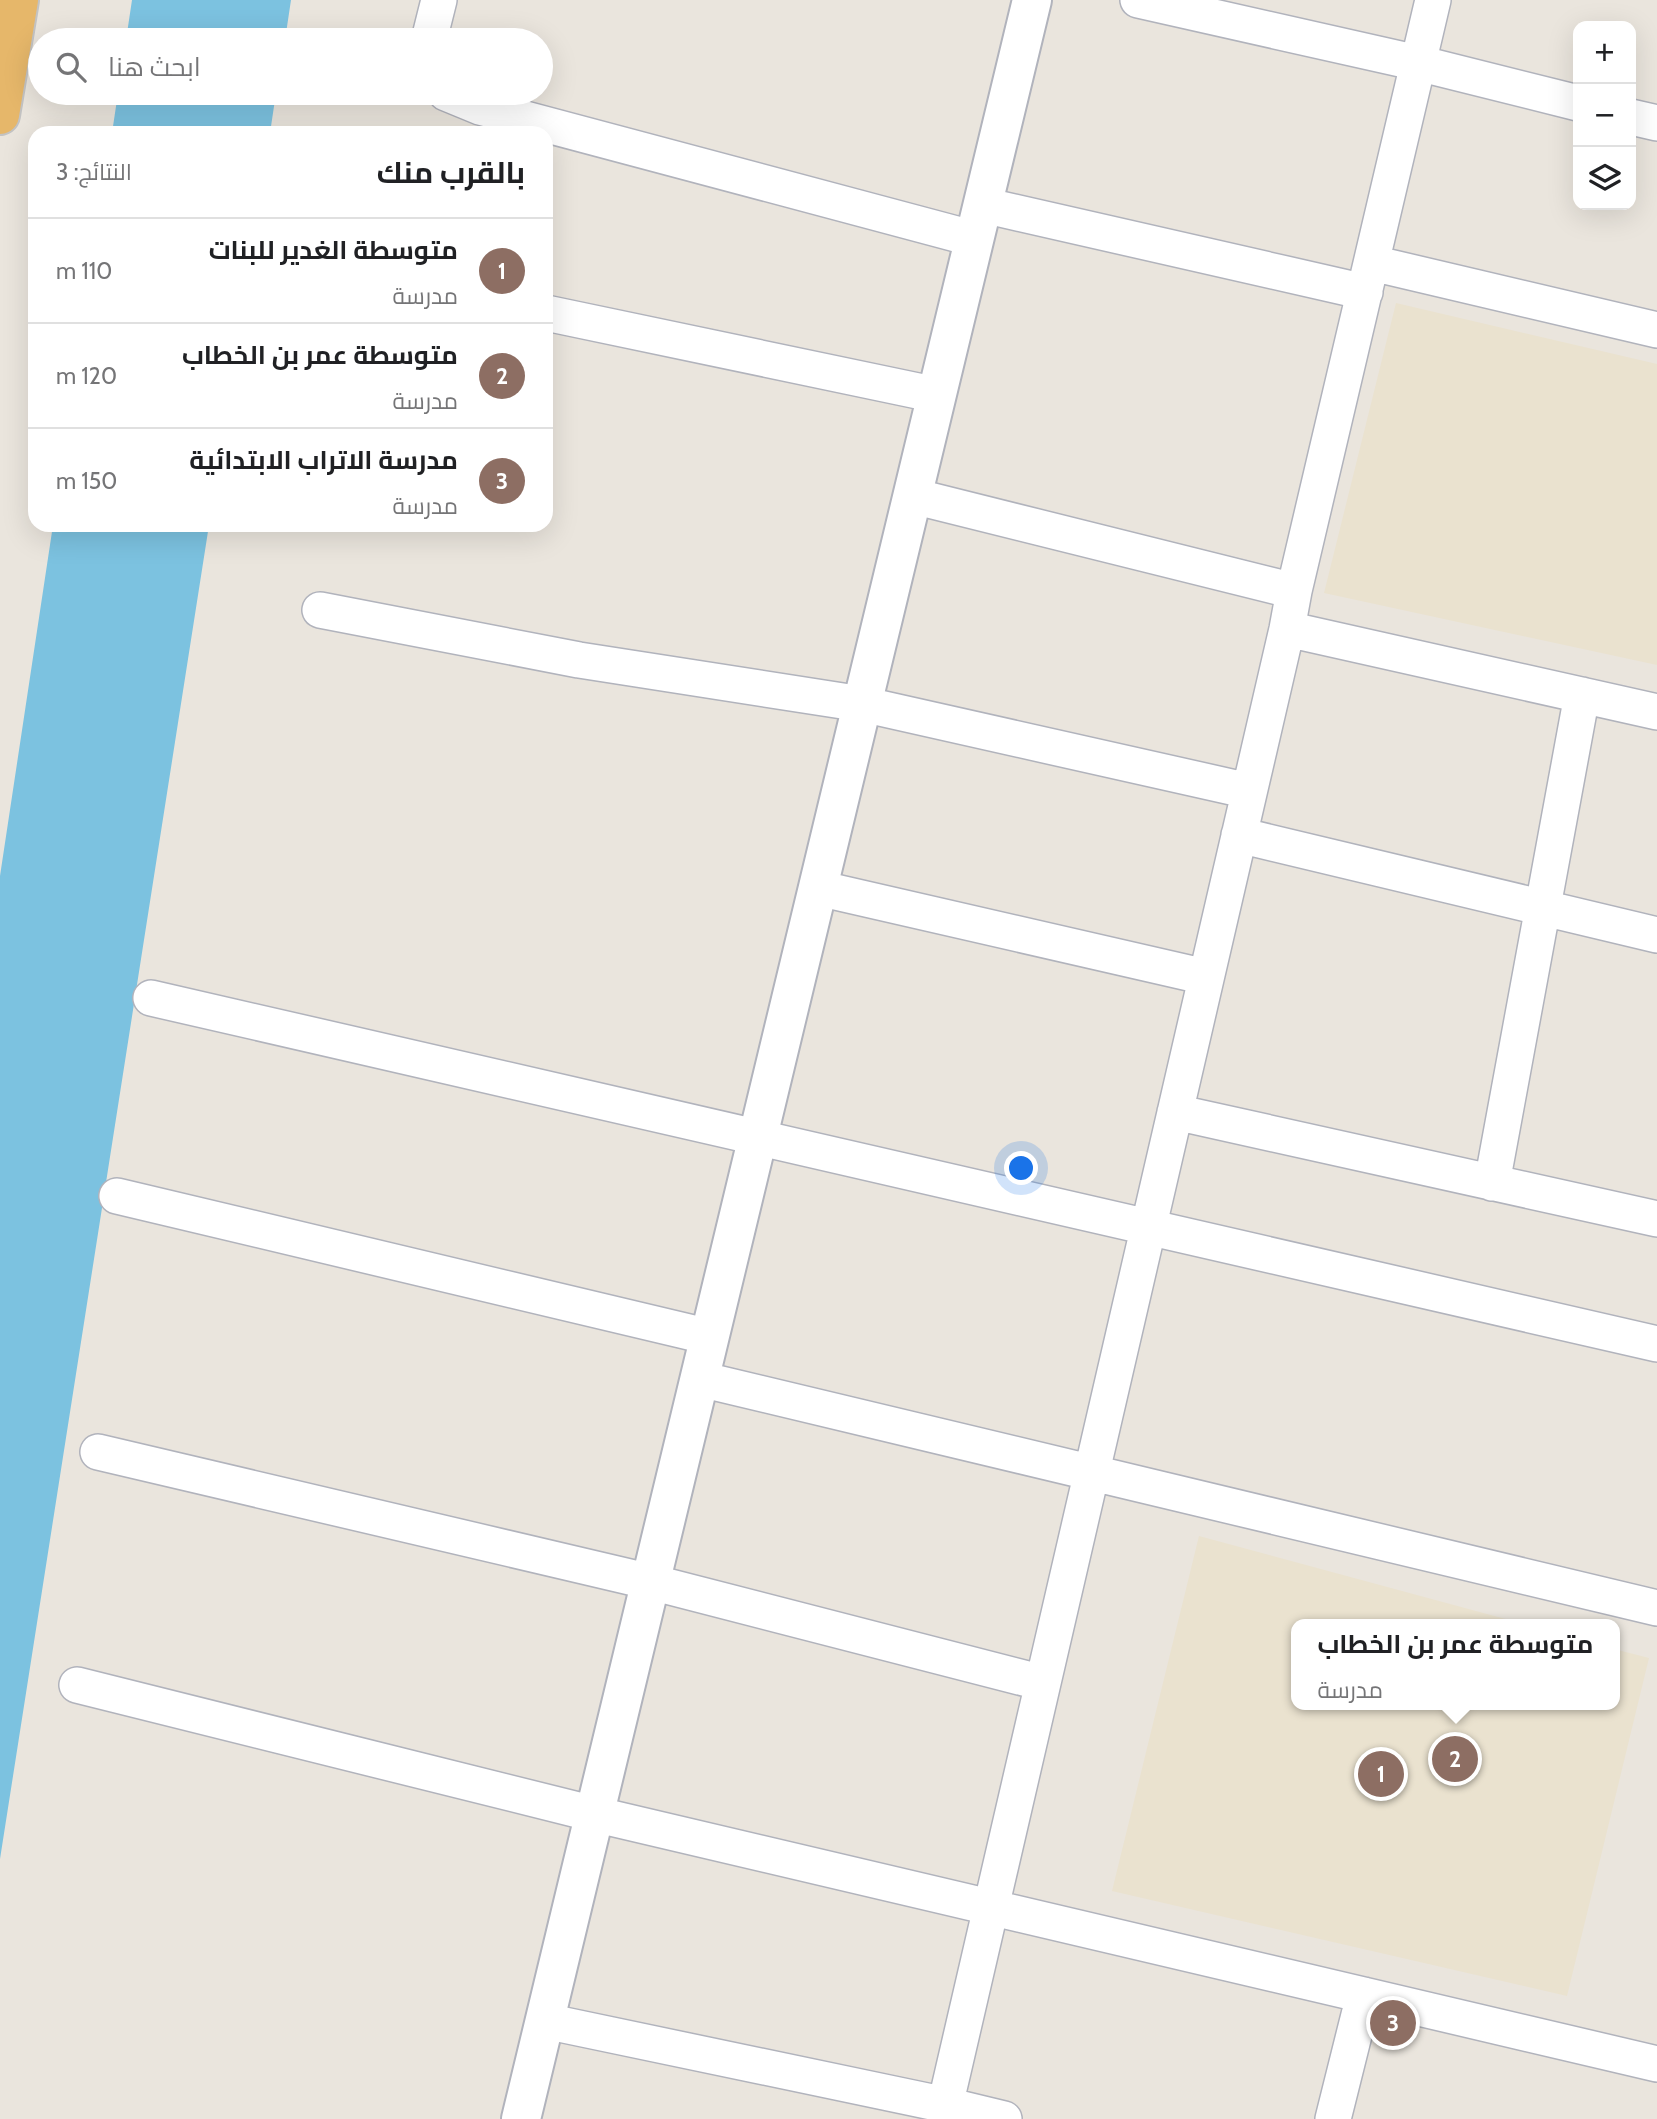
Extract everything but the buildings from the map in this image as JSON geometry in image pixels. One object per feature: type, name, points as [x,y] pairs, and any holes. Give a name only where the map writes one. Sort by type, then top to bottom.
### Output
[{"type":"highway","points":[[0,115],[19,0]]},
{"type":"street","points":[[432,28],[439,0]]},
{"type":"street","points":[[521,2119],[1032,0]]},
{"type":"street","points":[[1138,0],[1418,63],[1573,102]]},
{"type":"street","points":[[944,2112],[1294,591],[1433,0]]},
{"type":"street","points":[[475,105],[979,222],[1368,278],[1657,330]]},
{"type":"street","points":[[1636,118],[1657,123]]},
{"type":"street","points":[[553,314],[937,395]]},
{"type":"street","points":[[913,496],[1294,591]]},
{"type":"street","points":[[320,610],[579,660],[862,704],[1249,791]]},
{"type":"street","points":[[1287,629],[1657,712]]},
{"type":"street","points":[[1492,1183],[1582,695]]},
{"type":"street","points":[[1239,835],[1657,935]]},
{"type":"street","points":[[818,888],[1206,977]]},
{"type":"street","points":[[151,998],[1657,1344]]},
{"type":"street","points":[[1175,1112],[1657,1219]]},
{"type":"street","points":[[117,1196],[710,1337]]},
{"type":"street","points":[[700,1378],[1657,1608]]},
{"type":"street","points":[[98,1452],[651,1581],[1043,1683]]},
{"type":"street","points":[[77,1685],[594,1814],[1657,2064]]},
{"type":"street","points":[[1333,2119],[1364,1995]]},
{"type":"street","points":[[545,2021],[944,2112],[1004,2119]]},
{"type":"shaded area","points":[[1396,303],[1657,364],[1657,665],[1324,593]]},
{"type":"shaded area","points":[[1199,1536],[1506,1619],[1291,1619],[1291,1710],[1620,1710],[1620,1651],[1649,1658],[1567,1996],[1112,1891]]},
{"type":"water","points":[[132,0],[291,0],[287,28],[128,28]]},
{"type":"water","points":[[116,105],[274,105],[271,126],[113,126]]},
{"type":"water","points":[[52,532],[208,532],[0,1859],[0,876]]},
{"type":"place","name":"متوسطة عمر بن الخطاب","points":[[1455,1759]]},
{"type":"place","name":"متوسطة الغدير للبنات","points":[[1381,1774]]},
{"type":"place","name":"مدرسة الاتراب الابتدائية","points":[[1393,2023]]}]
